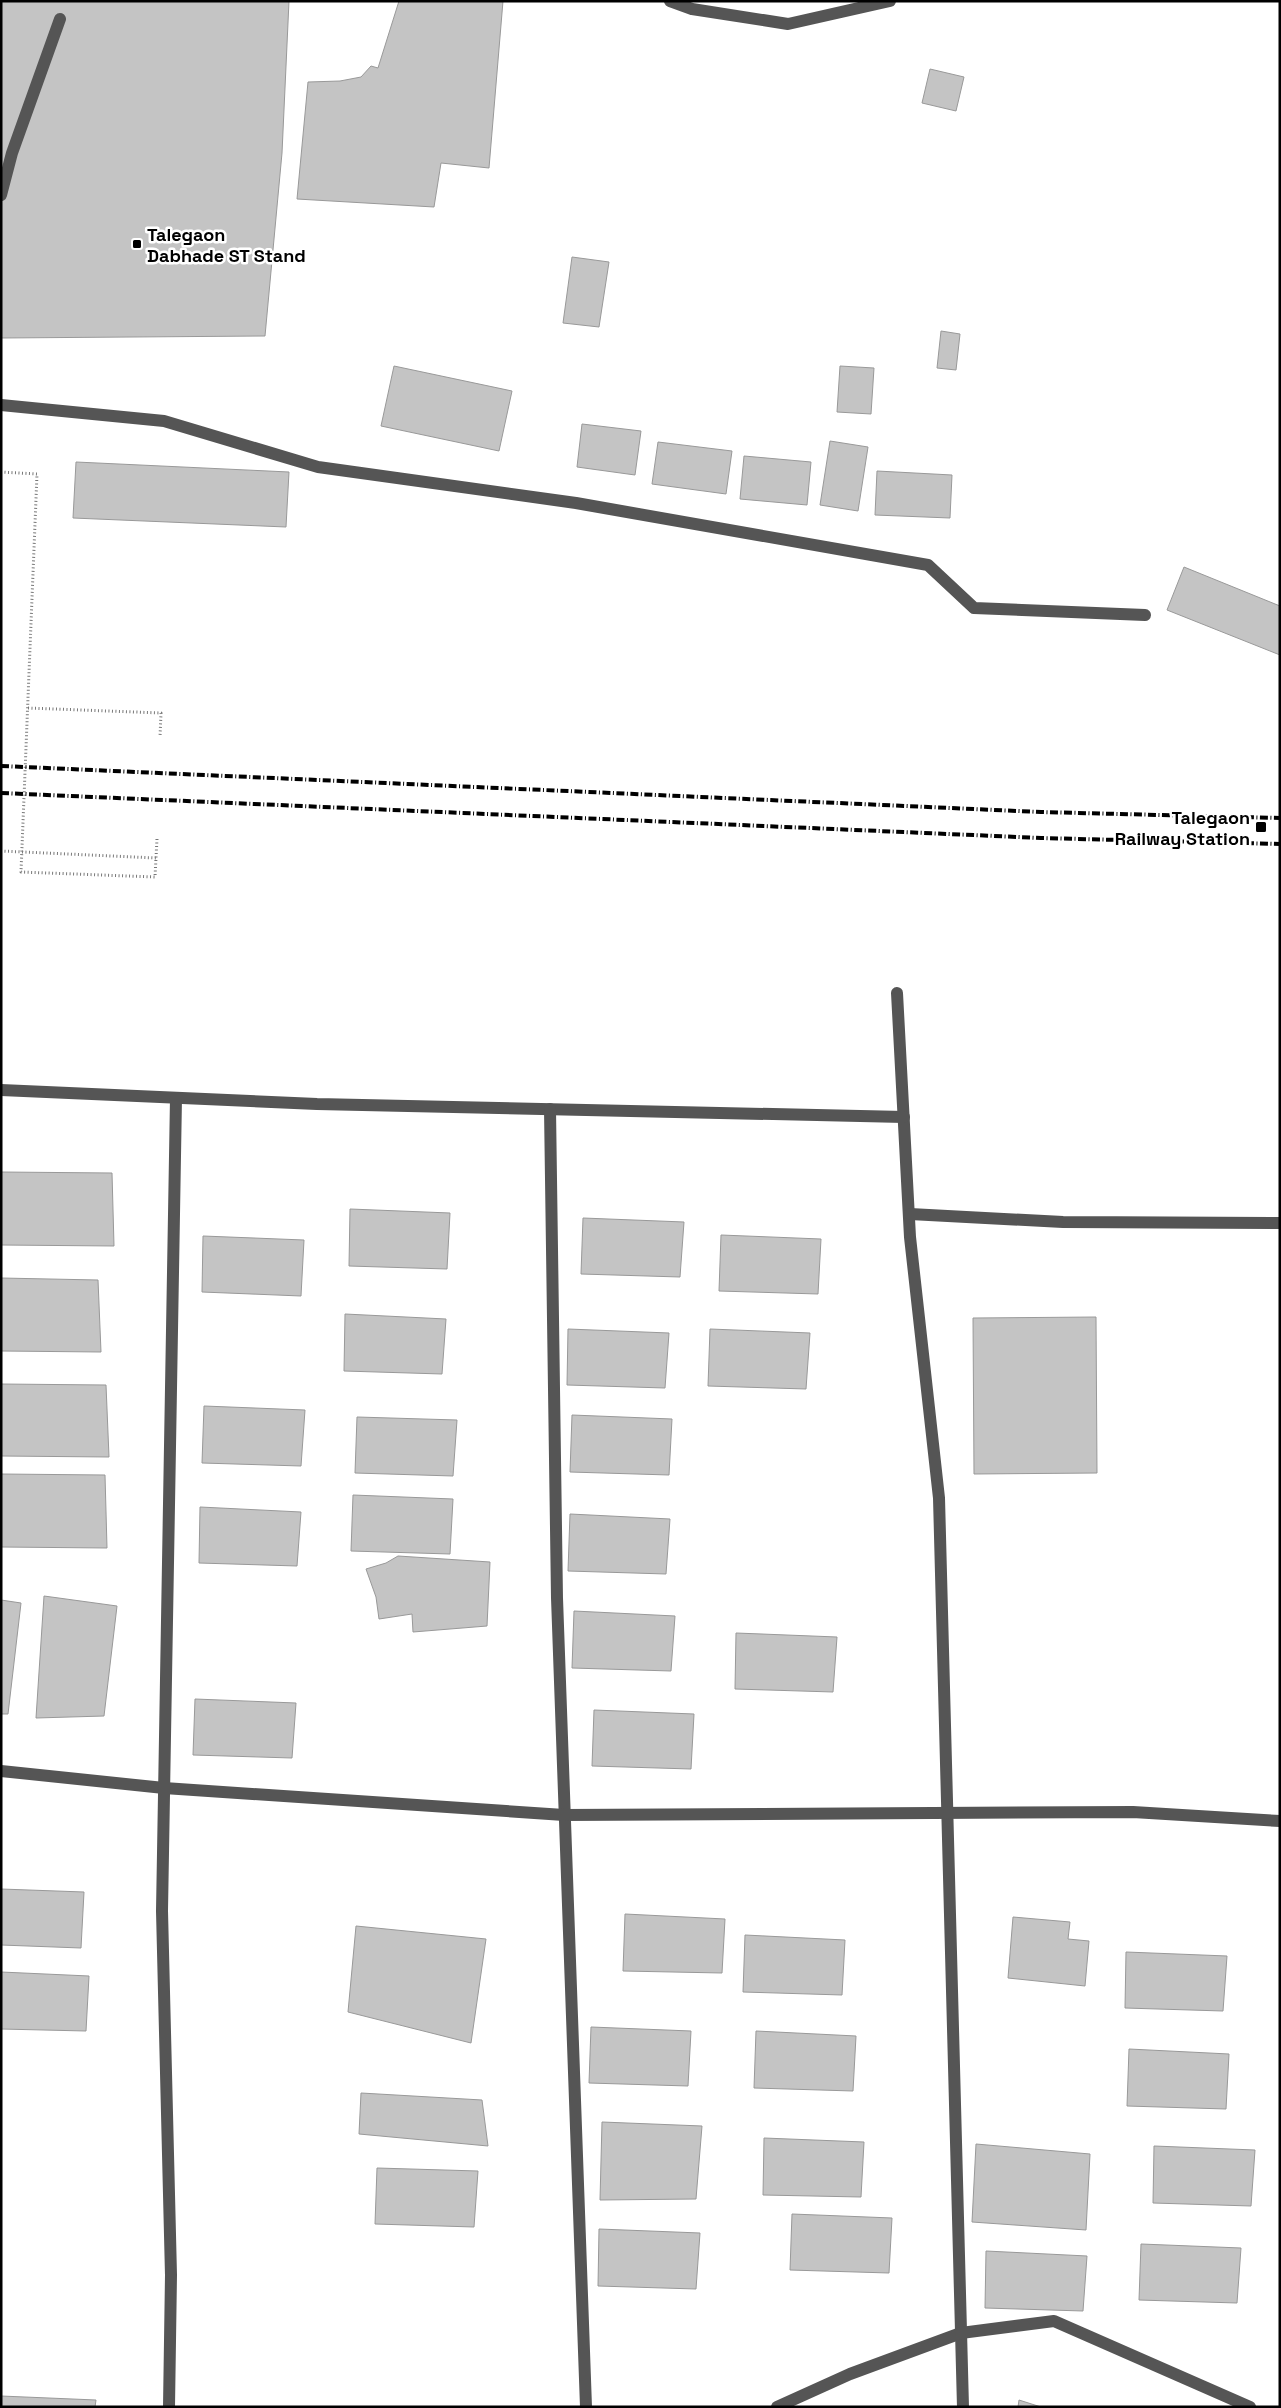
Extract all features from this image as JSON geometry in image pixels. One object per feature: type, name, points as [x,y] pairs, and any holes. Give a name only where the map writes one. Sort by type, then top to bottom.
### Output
[{"type":"street","points":[[670,1],[692,9],[788,24],[890,1]]},
{"type":"street","points":[[1,195],[12,153],[60,19]]},
{"type":"street","points":[[1,405],[164,421],[318,467],[576,503],[928,564],[974,608],[1146,615]]},
{"type":"street","points":[[897,993],[910,1214],[939,1498],[963,2407]]},
{"type":"street","points":[[1,1090],[317,1104],[904,1117]]},
{"type":"street","points":[[169,2407],[171,2275],[162,1911],[176,1098]]},
{"type":"street","points":[[550,1109],[558,1598],[564,1815],[586,2407]]},
{"type":"street","points":[[910,1214],[1063,1222],[1280,1223]]},
{"type":"street","points":[[1,1771],[164,1788],[564,1815],[1133,1812],[1280,1821]]},
{"type":"street","points":[[777,2407],[850,2374],[962,2333],[1054,2321],[1250,2407]]},
{"type":"path","points":[[1,472],[37,474],[21,872],[156,877],[157,840]]},
{"type":"path","points":[[28,708],[161,714],[160,737]]},
{"type":"path","points":[[1,851],[156,858]]},
{"type":"building","name":"Talegaon Dabhade ST Stand","points":[[1,1],[289,1],[282,153],[265,336],[1,338]]},
{"type":"building","points":[[399,1],[503,1],[489,168],[441,163],[434,207],[297,199],[308,82],[340,81],[361,77],[371,66],[378,68]]},
{"type":"building","points":[[930,69],[964,77],[956,111],[922,103]]},
{"type":"building","points":[[572,257],[609,262],[599,327],[563,323]]},
{"type":"building","points":[[941,331],[960,334],[956,370],[937,368]]},
{"type":"building","points":[[394,366],[512,391],[499,451],[381,426]]},
{"type":"building","points":[[840,366],[874,368],[871,414],[837,412]]},
{"type":"building","points":[[582,424],[641,431],[635,475],[577,467]]},
{"type":"building","points":[[830,441],[868,447],[858,511],[820,505]]},
{"type":"building","points":[[658,442],[732,451],[726,494],[652,484]]},
{"type":"building","points":[[744,456],[811,462],[807,505],[740,499]]},
{"type":"building","points":[[76,462],[289,472],[286,527],[73,518]]},
{"type":"building","points":[[877,471],[952,475],[950,518],[875,515]]},
{"type":"building","points":[[1184,567],[1280,606],[1280,655],[1167,610]]},
{"type":"building","points":[[1,1172],[112,1173],[114,1246],[1,1245]]},
{"type":"building","points":[[350,1209],[450,1213],[447,1269],[349,1266]]},
{"type":"building","points":[[583,1218],[684,1222],[680,1277],[581,1274]]},
{"type":"building","points":[[721,1235],[821,1239],[818,1294],[719,1291]]},
{"type":"building","points":[[203,1236],[304,1240],[301,1296],[202,1292]]},
{"type":"building","points":[[1,1278],[98,1280],[101,1352],[1,1351]]},
{"type":"building","points":[[345,1314],[446,1319],[442,1374],[344,1371]]},
{"type":"building","points":[[1096,1317],[1097,1473],[974,1474],[973,1318]]},
{"type":"building","points":[[568,1329],[669,1333],[665,1388],[567,1385]]},
{"type":"building","points":[[710,1329],[810,1333],[806,1389],[708,1386]]},
{"type":"building","points":[[1,1384],[106,1385],[109,1457],[1,1456]]},
{"type":"building","points":[[204,1406],[305,1410],[301,1466],[202,1463]]},
{"type":"building","points":[[572,1415],[672,1419],[669,1475],[570,1472]]},
{"type":"building","points":[[357,1417],[457,1420],[453,1476],[355,1473]]},
{"type":"building","points":[[1,1474],[105,1475],[107,1548],[1,1547]]},
{"type":"building","points":[[353,1495],[453,1499],[450,1554],[351,1551]]},
{"type":"building","points":[[200,1507],[301,1512],[297,1566],[199,1563]]},
{"type":"building","points":[[570,1514],[670,1519],[666,1574],[568,1571]]},
{"type":"building","points":[[398,1556],[490,1562],[487,1626],[413,1632],[412,1614],[379,1619],[376,1597],[366,1569],[386,1563]]},
{"type":"building","points":[[44,1596],[117,1606],[104,1716],[36,1718]]},
{"type":"building","points":[[1,1600],[21,1603],[8,1714],[1,1714]]},
{"type":"building","points":[[574,1611],[675,1616],[671,1671],[572,1668]]},
{"type":"building","points":[[736,1633],[837,1637],[833,1692],[735,1689]]},
{"type":"building","points":[[195,1699],[296,1703],[292,1758],[193,1755]]},
{"type":"building","points":[[594,1710],[694,1714],[691,1769],[592,1766]]},
{"type":"building","points":[[1,1889],[84,1892],[81,1948],[1,1945]]},
{"type":"building","points":[[625,1914],[725,1919],[722,1973],[623,1971]]},
{"type":"building","points":[[1013,1917],[1070,1922],[1068,1939],[1089,1941],[1085,1986],[1008,1978]]},
{"type":"building","points":[[356,1926],[486,1939],[471,2043],[348,2012]]},
{"type":"building","points":[[745,1935],[845,1940],[842,1995],[743,1992]]},
{"type":"building","points":[[1126,1952],[1227,1956],[1223,2011],[1125,2008]]},
{"type":"building","points":[[1,1972],[89,1976],[86,2031],[1,2029]]},
{"type":"building","points":[[591,2027],[691,2031],[688,2086],[589,2083]]},
{"type":"building","points":[[756,2031],[856,2036],[853,2091],[754,2088]]},
{"type":"building","points":[[1129,2049],[1229,2054],[1226,2109],[1127,2106]]},
{"type":"building","points":[[361,2093],[482,2100],[488,2146],[359,2134]]},
{"type":"building","points":[[602,2122],[702,2126],[696,2199],[600,2200]]},
{"type":"building","points":[[764,2138],[864,2142],[861,2197],[763,2195]]},
{"type":"building","points":[[976,2144],[1090,2154],[1086,2230],[972,2222]]},
{"type":"building","points":[[1154,2146],[1255,2150],[1251,2206],[1153,2203]]},
{"type":"building","points":[[377,2168],[478,2171],[474,2227],[375,2224]]},
{"type":"building","points":[[792,2214],[892,2218],[889,2273],[790,2270]]},
{"type":"building","points":[[599,2229],[700,2233],[696,2289],[598,2286]]},
{"type":"building","points":[[1141,2244],[1241,2248],[1237,2303],[1139,2300]]},
{"type":"building","points":[[986,2251],[1087,2256],[1083,2311],[985,2308]]},
{"type":"building","points":[[1,2396],[96,2400],[95,2407],[1,2407]]},
{"type":"building","points":[[1019,2400],[1041,2407],[1018,2407]]},
{"type":"railway","points":[[1,766],[1041,812],[1280,818]]},
{"type":"railway","points":[[1,793],[1041,838],[1280,844]]},
{"type":"place","name":"Talegaon Dabhade ST Stand","points":[[137,244]]},
{"type":"place","name":"Talegaon Railway Station","points":[[1261,827]]}]
